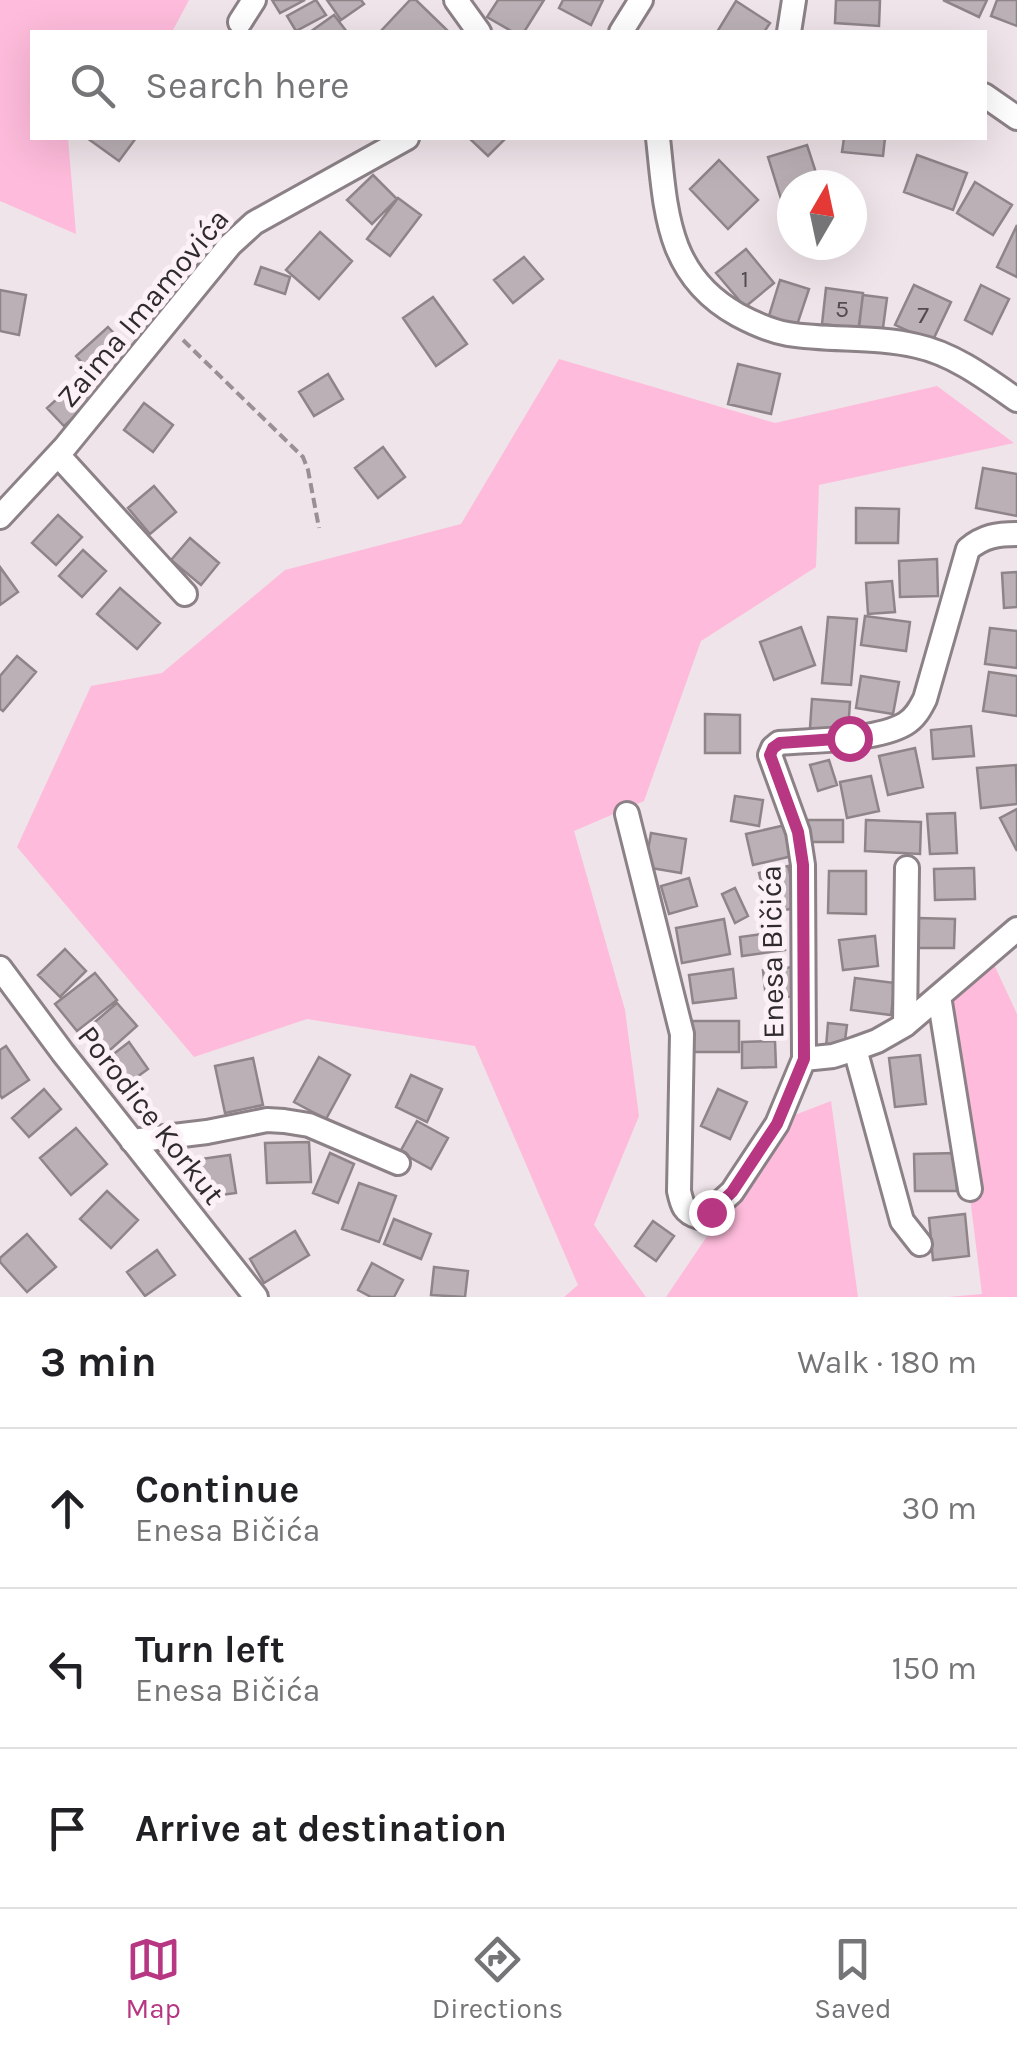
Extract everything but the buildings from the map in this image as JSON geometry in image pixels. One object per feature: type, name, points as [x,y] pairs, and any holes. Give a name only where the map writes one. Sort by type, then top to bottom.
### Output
[{"type":"street","points":[[240,22],[254,0]]},
{"type":"street","points":[[623,30],[641,0]]},
{"type":"street","points":[[789,30],[794,0]]},
{"type":"street","points":[[460,2],[478,30]]},
{"type":"street","points":[[987,96],[1015,112]]},
{"type":"street","name":"Zaima Imamovića","points":[[0,517],[58,454],[230,245],[254,223],[403,140]]},
{"type":"street","points":[[658,140],[674,244],[692,279],[718,304],[786,334],[919,346],[942,354],[1017,400]]},
{"type":"street","points":[[58,454],[185,594]]},
{"type":"street","name":"Enesa Bičića","points":[[627,814],[682,1034],[678,1191],[683,1207],[699,1218],[732,1192],[777,1124],[804,1059],[803,865],[798,832],[770,755],[773,748],[780,743],[886,732],[916,714],[925,699],[968,549],[978,540],[994,535],[1017,534]]},
{"type":"street","points":[[905,1025],[908,868]]},
{"type":"street","name":"Enesa Bičića","points":[[804,1059],[856,1049],[905,1025],[1017,928]]},
{"type":"street","name":"Porodice Korkut","points":[[0,968],[256,1297]]},
{"type":"street","points":[[939,996],[970,1189]]},
{"type":"street","points":[[856,1049],[902,1221],[920,1244]]},
{"type":"street","points":[[132,1141],[266,1120],[284,1121],[310,1125],[398,1163]]},
{"type":"path","points":[[165,323],[303,457],[318,528]]},
{"type":"shaded area","points":[[0,0],[189,0],[173,30],[30,30],[30,140],[68,140],[76,234],[0,201]]},
{"type":"shaded area","points":[[559,359],[775,423],[937,386],[1014,443],[819,485],[816,567],[701,641],[644,801],[574,831],[625,1010],[639,1116],[594,1225],[646,1297],[564,1297],[578,1285],[475,1046],[307,1019],[194,1057],[17,847],[91,686],[162,673],[285,570],[461,524]]},
{"type":"shaded area","points":[[991,958],[1017,1014],[1017,1297],[948,1297],[982,1294],[946,1003]]},
{"type":"shaded area","points":[[831,1101],[858,1297],[666,1297],[787,1118]]},
{"type":"route","points":[[711,1212],[732,1192],[777,1124],[804,1059],[803,865],[798,832],[770,755],[780,743],[849,738]]}]
